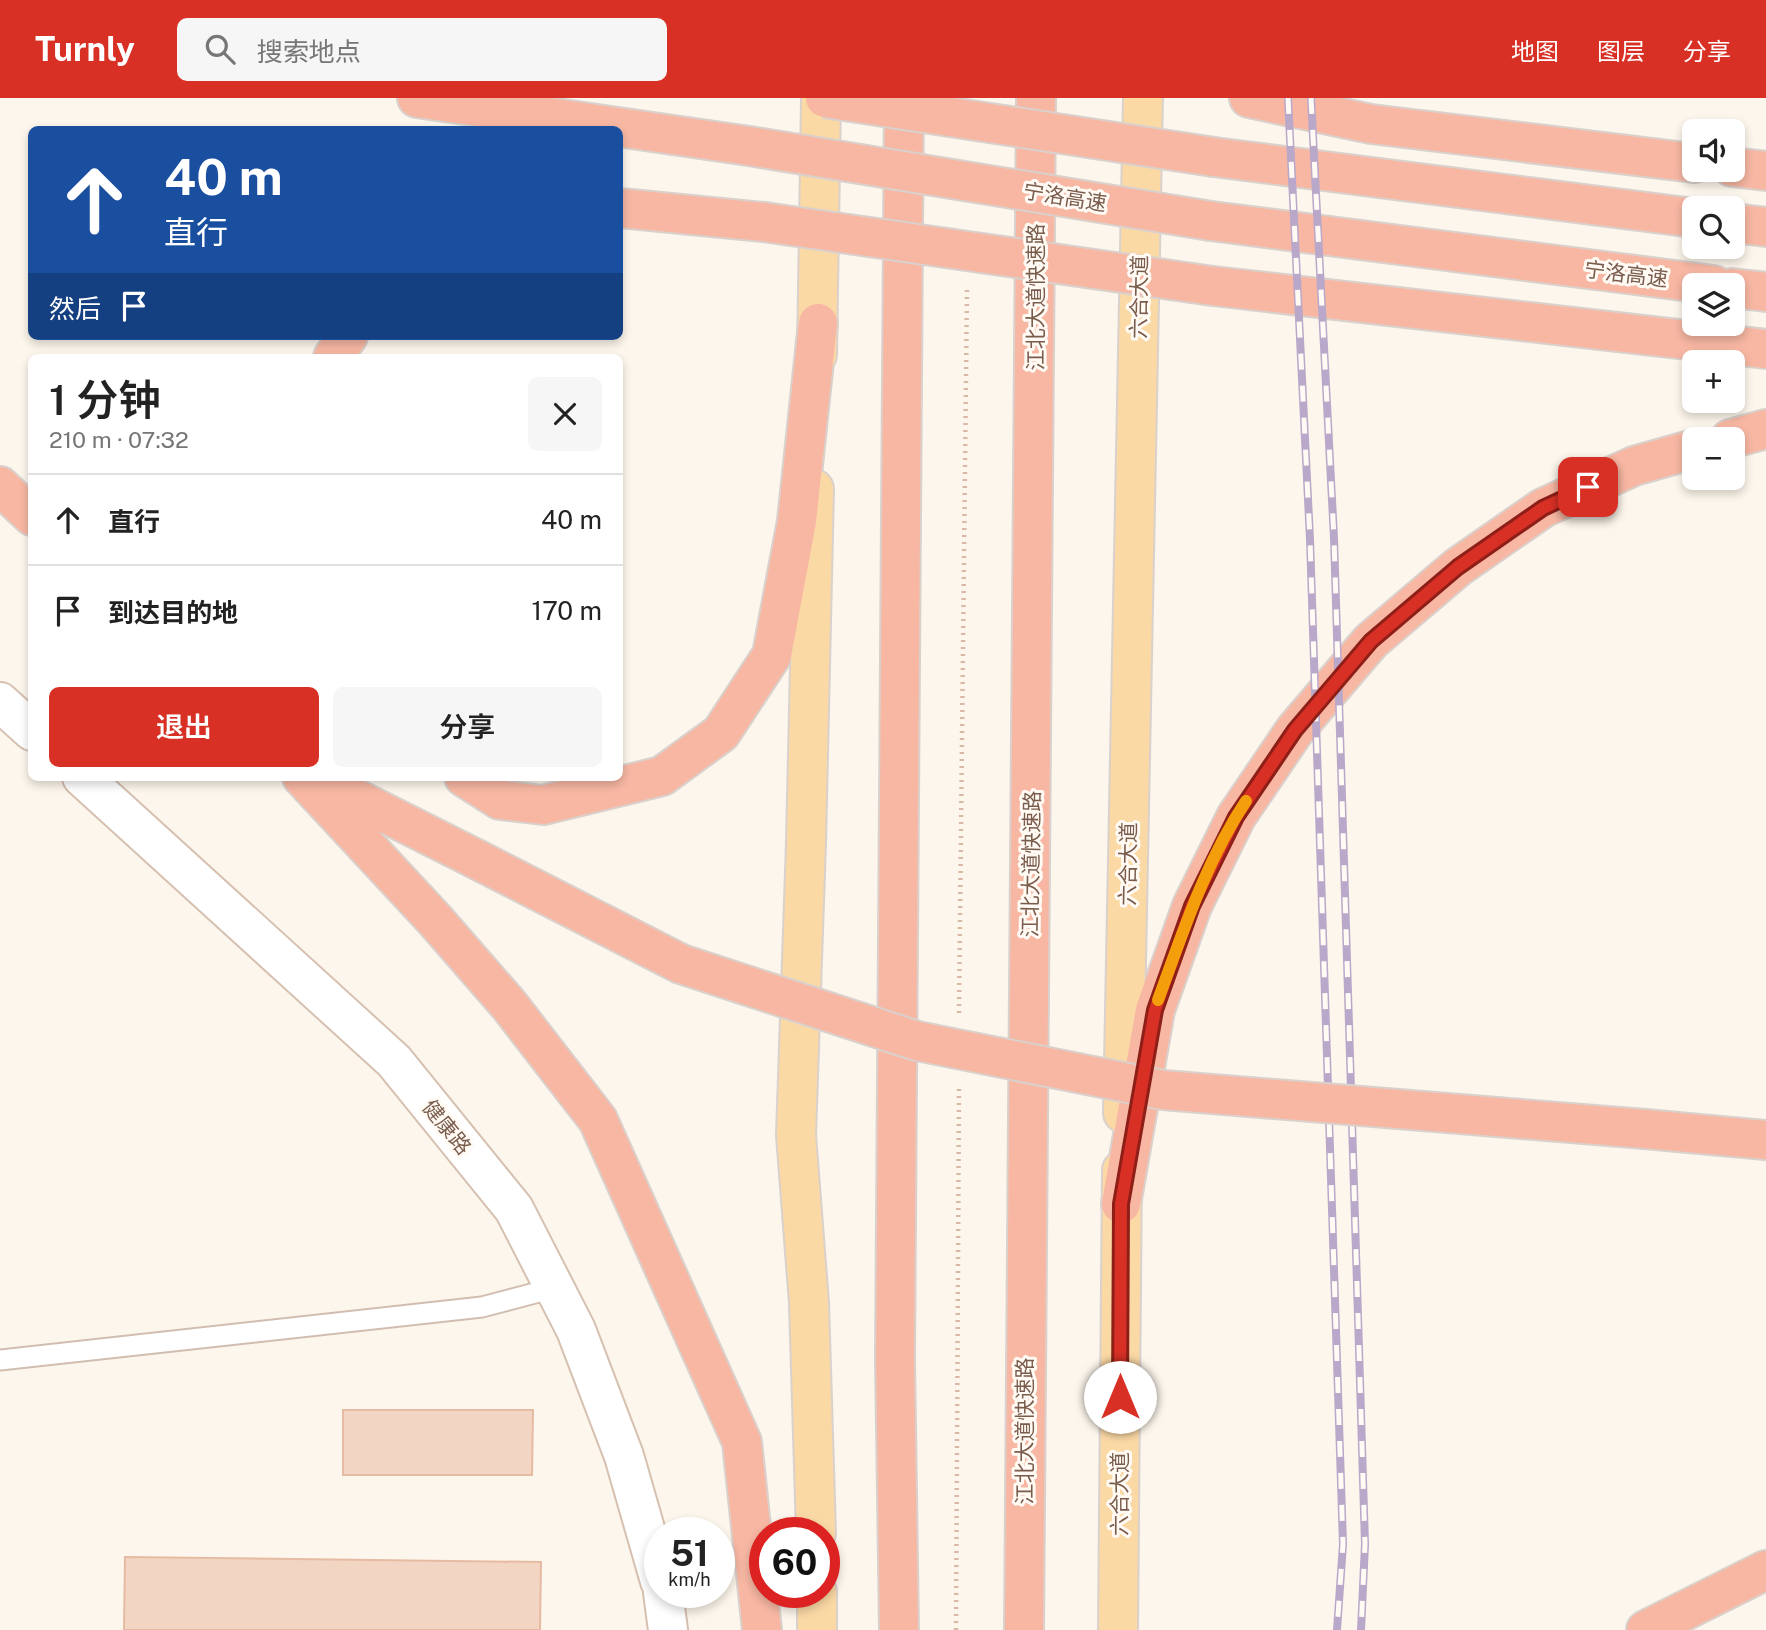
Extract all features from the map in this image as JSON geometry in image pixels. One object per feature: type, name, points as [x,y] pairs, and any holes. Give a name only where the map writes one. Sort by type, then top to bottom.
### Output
[{"type":"highway","name":"宁洛高速","points":[[417,98],[611,126]]},
{"type":"highway","points":[[823,98],[1214,157],[1682,216]]},
{"type":"highway","points":[[899,1630],[895,1359],[904,98]]},
{"type":"highway","name":"江北大道快速路","points":[[1024,1630],[1036,98]]},
{"type":"highway","points":[[1260,100],[1320,98]]},
{"type":"highway","points":[[1260,100],[1371,124],[1682,162]]},
{"type":"highway","name":"宁洛高速","points":[[623,128],[1211,221],[1682,281]]},
{"type":"highway","points":[[1745,169],[1766,171]]},
{"type":"highway","points":[[623,208],[764,222],[1213,286],[1766,349]]},
{"type":"highway","points":[[1745,225],[1766,227]]},
{"type":"highway","points":[[1745,290],[1766,292]]},
{"type":"highway","points":[[470,781],[500,800],[543,805],[662,776],[721,733],[772,655],[797,521],[818,323]]},
{"type":"highway","points":[[1745,435],[1766,429]]},
{"type":"highway","points":[[1121,1204],[1155,1010],[1192,906],[1236,817],[1295,730],[1371,641],[1458,567],[1543,508],[1634,466],[1682,452]]},
{"type":"highway","points":[[0,486],[28,512]]},
{"type":"highway","points":[[306,781],[435,920],[509,1005],[598,1119],[742,1442],[762,1630]]},
{"type":"highway","points":[[321,781],[681,964],[918,1041],[1163,1090],[1766,1140]]},
{"type":"highway","points":[[1646,1630],[1766,1570]]},
{"type":"main road","points":[[816,1517],[809,1303],[796,1135],[806,856],[823,98]]},
{"type":"main road","name":"六合大道","points":[[1118,1630],[1121,1204],[1143,98]]},
{"type":"main road","points":[[817,1608],[817,1630]]},
{"type":"street","points":[[0,702],[28,727]]},
{"type":"street","name":"健康路","points":[[86,781],[394,1061],[514,1209],[576,1330],[624,1456],[644,1525]]},
{"type":"street","points":[[665,1608],[668,1630]]},
{"type":"lane","points":[[0,1360],[482,1307],[554,1288]]},
{"type":"path","points":[[959,1026],[967,280]]},
{"type":"path","points":[[956,1630],[959,1081]]},
{"type":"building","points":[[343,1410],[533,1410],[532,1475],[343,1475]]},
{"type":"building","points":[[125,1557],[541,1562],[540,1630],[124,1630]]},
{"type":"railway","points":[[1288,98],[1310,539],[1343,1544],[1337,1630]]},
{"type":"railway","points":[[1311,98],[1334,538],[1365,1544],[1361,1630]]},
{"type":"slow traffic","points":[[1158,1000],[1192,906],[1246,801]]},
{"type":"route","points":[[1120,1397],[1121,1204],[1155,1010],[1192,906],[1236,817],[1295,730],[1371,641],[1458,567],[1543,508],[1588,487]]}]
